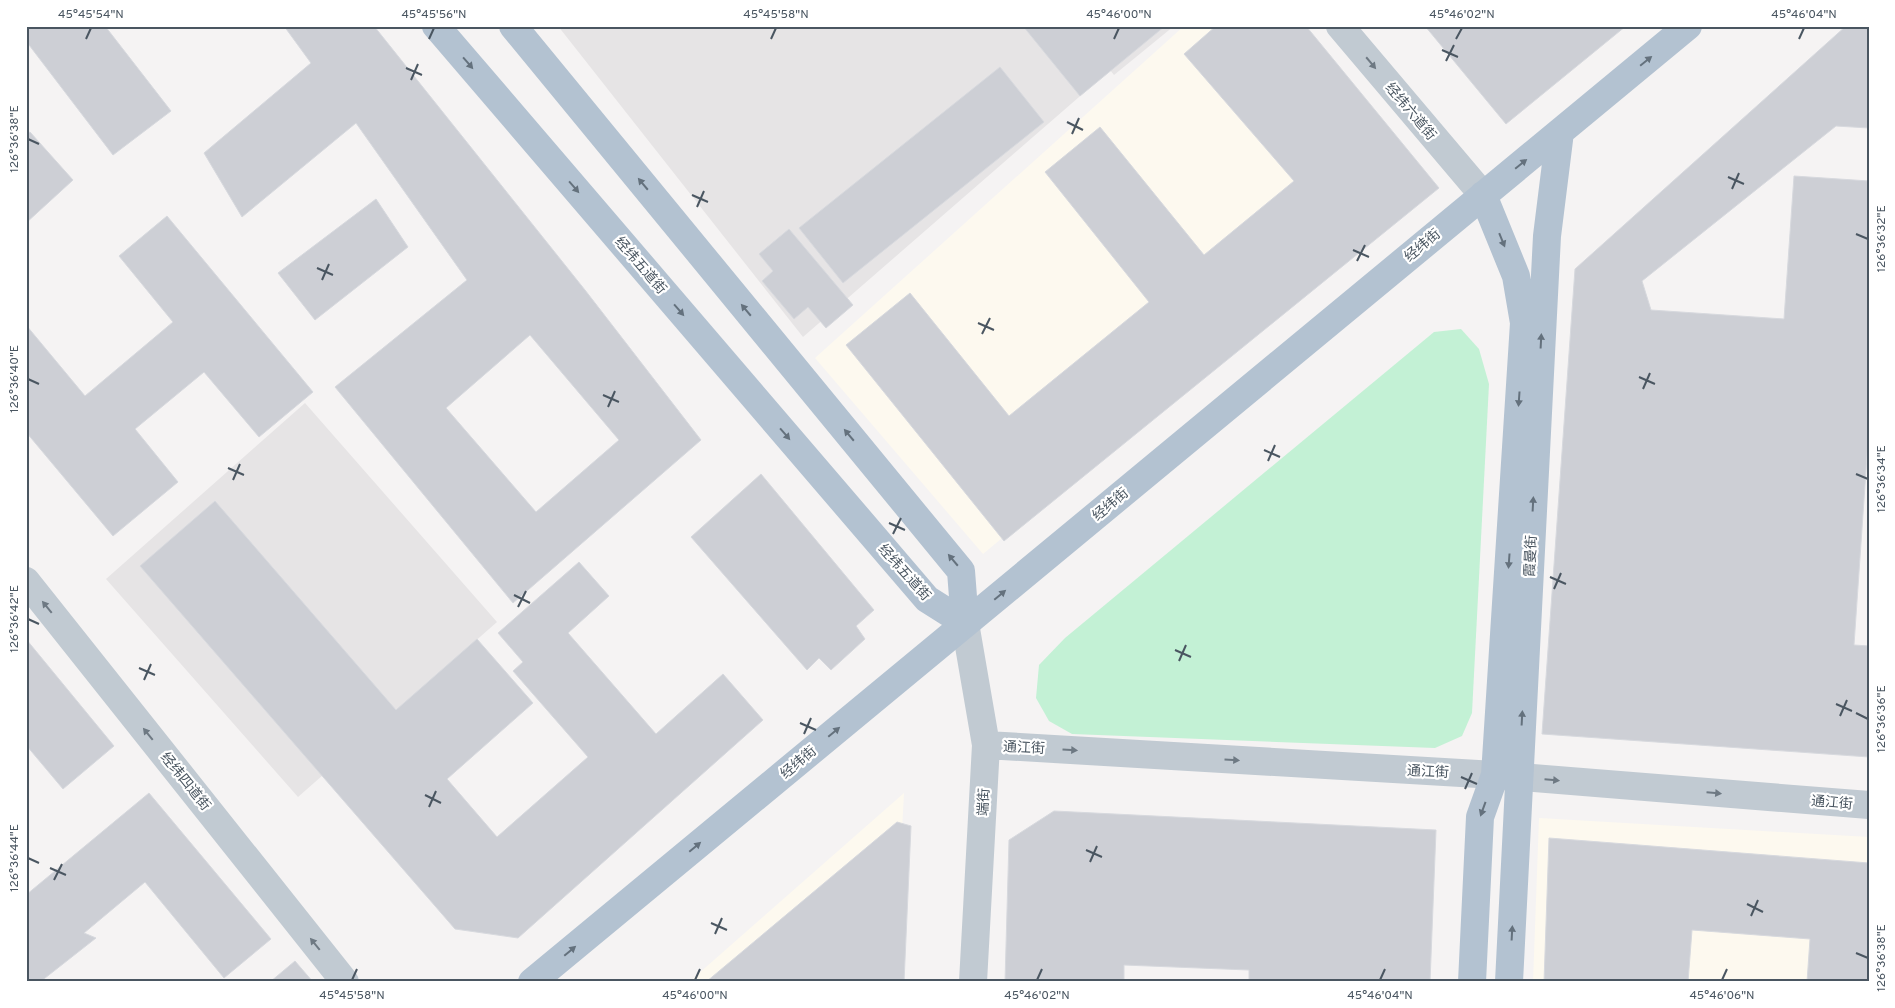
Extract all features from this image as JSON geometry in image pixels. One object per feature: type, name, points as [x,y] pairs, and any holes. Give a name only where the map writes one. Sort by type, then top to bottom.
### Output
[{"type":"main road","name":"经纬五道街","points":[[436,26],[927,599],[966,623]]},
{"type":"main road","points":[[512,26],[961,570],[966,623]]},
{"type":"main road","name":"经纬街","points":[[532,982],[1688,26]]},
{"type":"main road","name":"霞曼街","points":[[1472,982],[1480,817],[1507,776],[1547,236],[1560,132]]},
{"type":"main road","name":"霞曼街","points":[[1483,195],[1516,276],[1524,323],[1507,776],[1510,982]]},
{"type":"street","name":"经纬六道街","points":[[1340,26],[1483,195]]},
{"type":"street","name":"经纬四道街","points":[[26,581],[345,982]]},
{"type":"street","name":"端街","points":[[966,623],[986,745],[973,982]]},
{"type":"street","name":"通江街","points":[[986,745],[1507,776],[1869,805]]},
{"type":"shaded area","points":[[558,26],[1072,26],[1109,71],[803,337]]},
{"type":"shaded area","points":[[1075,26],[1174,26],[1114,75]]},
{"type":"shaded area","points":[[1184,26],[1263,26],[1407,199],[983,554],[815,358]]},
{"type":"shaded area","points":[[305,403],[497,622],[298,797],[106,579]]},
{"type":"shaded area","points":[[904,793],[894,982],[689,982]]},
{"type":"shaded area","points":[[1539,818],[1869,837],[1869,982],[1533,982]]},
{"type":"green space","points":[[1461,329],[1479,349],[1489,384],[1472,713],[1462,736],[1435,748],[1072,734],[1049,721],[1036,698],[1039,665],[1065,638],[1434,332]]},
{"type":"building","points":[[26,26],[105,26],[171,111],[113,155],[26,41]]},
{"type":"building","points":[[284,26],[374,26],[585,290],[701,440],[513,603],[335,387],[467,280],[356,123],[242,217],[204,153],[311,63]],"holes":[[[530,335],[619,440],[536,512],[446,408]]]},
{"type":"building","points":[[1023,26],[1165,26],[1080,96]]},
{"type":"building","points":[[1216,26],[1306,26],[1439,188],[1004,541],[846,345],[910,293],[1009,416],[1149,302],[1045,172],[1100,127],[1204,255],[1294,181],[1184,54]]},
{"type":"building","points":[[1425,26],[1626,26],[1506,124]]},
{"type":"building","points":[[1846,26],[1869,26],[1869,128],[1836,126],[1642,281],[1651,310],[1784,319],[1794,176],[1869,181],[1869,427],[1854,645],[1869,646],[1869,757],[1542,734],[1575,269]]},
{"type":"building","points":[[1000,67],[1044,122],[843,283],[799,228]]},
{"type":"building","points":[[30,132],[73,180],[26,223],[26,134]]},
{"type":"building","points":[[376,199],[408,247],[315,320],[278,273]]},
{"type":"building","points":[[167,216],[313,392],[259,437],[204,372],[135,429],[178,482],[113,536],[26,432],[26,325],[85,396],[173,322],[119,256]]},
{"type":"building","points":[[789,229],[853,305],[826,328],[808,307],[794,319],[762,281],[773,271],[759,254]]},
{"type":"building","points":[[761,474],[874,610],[856,626],[865,639],[831,670],[819,658],[807,670],[691,537]]},
{"type":"building","points":[[215,501],[396,710],[477,639],[533,703],[447,779],[497,837],[588,757],[513,671],[523,662],[498,633],[579,562],[609,596],[568,633],[656,734],[723,674],[763,720],[518,938],[455,929],[140,566]]},
{"type":"building","points":[[26,639],[114,746],[63,789],[26,745]]},
{"type":"building","points":[[149,793],[271,939],[224,978],[145,882],[84,933],[96,938],[40,982],[26,982],[26,895]]},
{"type":"building","points":[[1054,811],[1436,830],[1430,982],[1249,982],[1249,970],[1124,965],[1124,982],[1005,982],[1009,840]]},
{"type":"building","points":[[897,822],[911,826],[904,982],[706,982]]},
{"type":"building","points":[[1549,838],[1869,863],[1869,982],[1807,982],[1810,939],[1692,930],[1688,982],[1544,982]]},
{"type":"building","points":[[295,961],[313,982],[270,982]]}]
